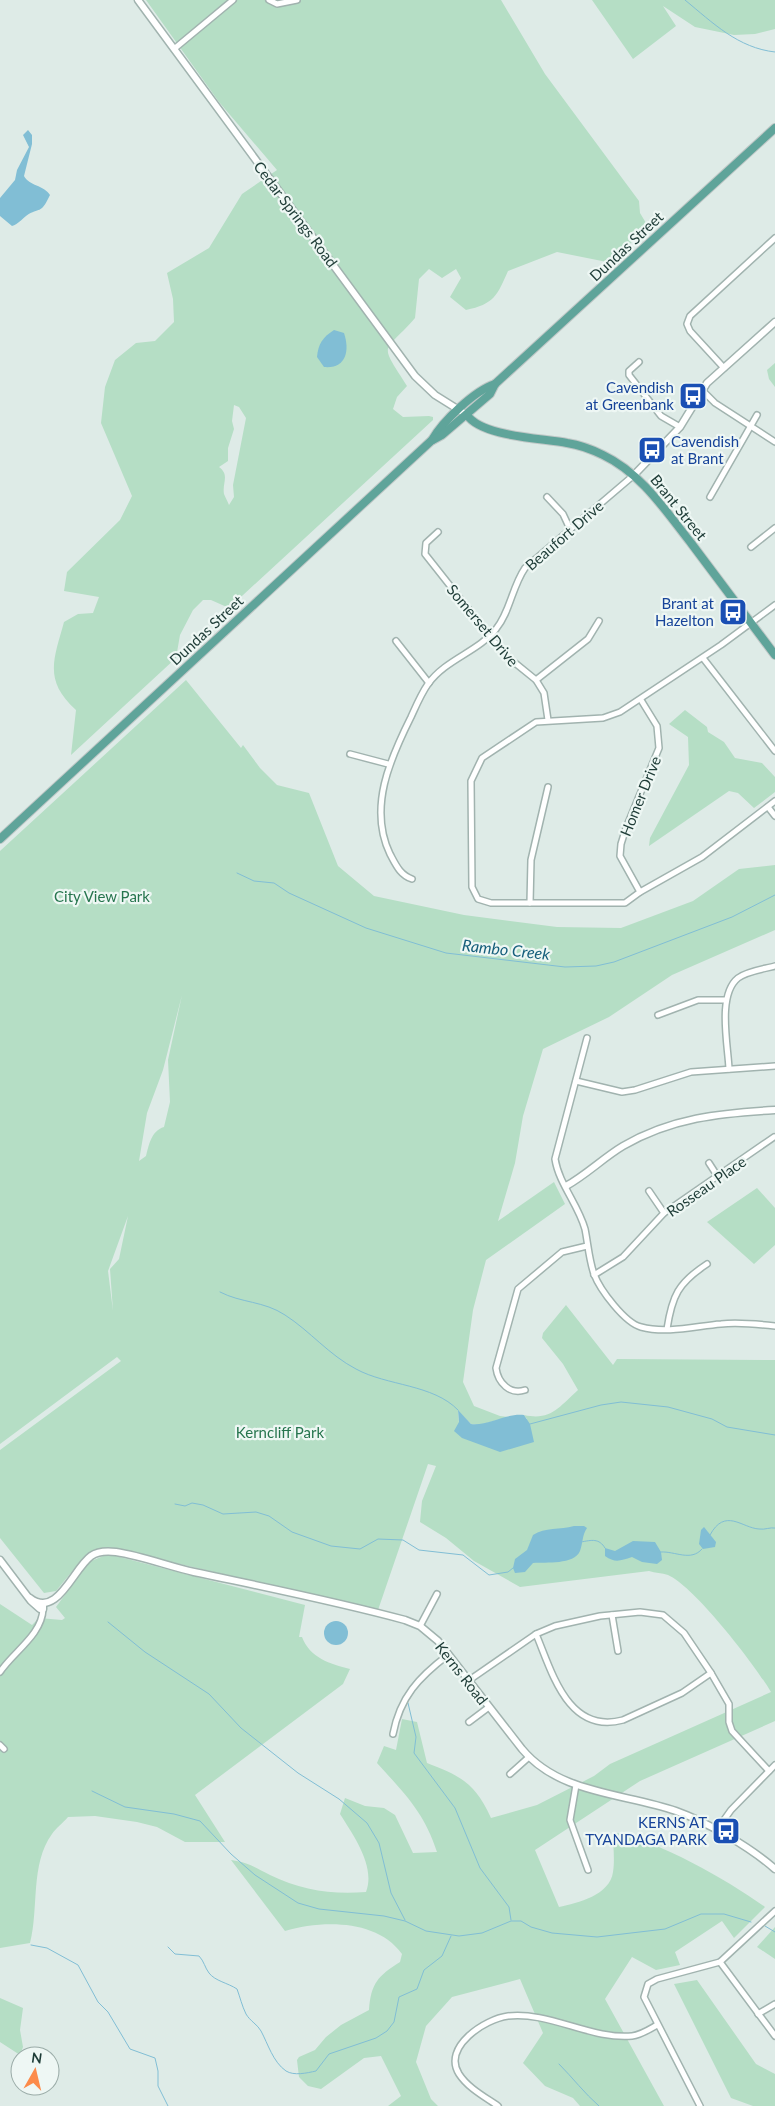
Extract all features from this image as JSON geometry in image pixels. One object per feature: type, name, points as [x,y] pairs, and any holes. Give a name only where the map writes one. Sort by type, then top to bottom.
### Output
[{"type":"main road","name":"Dundas Street","points":[[432,441],[437,431],[459,410],[485,388],[495,384],[775,128]]},
{"type":"main road","name":"Dundas Street","points":[[0,839],[432,441],[467,415],[490,394],[495,384]]},
{"type":"main road","name":"Brant Street","points":[[467,415],[485,422],[492,428],[518,436],[565,442],[586,448],[605,456],[634,475],[659,502],[775,655]]},
{"type":"street","name":"Cedar Springs Road","points":[[138,0],[415,376],[435,395],[467,415]]},
{"type":"street","points":[[174,49],[233,0]]},
{"type":"street","points":[[270,0],[278,4],[297,0]]},
{"type":"street","points":[[724,368],[690,330],[687,324],[690,316],[775,238]]},
{"type":"street","points":[[634,475],[680,427],[702,390],[775,322]]},
{"type":"street","points":[[639,362],[629,371],[629,376],[661,416],[680,427]]},
{"type":"street","points":[[702,390],[715,402],[775,442]]},
{"type":"street","points":[[710,497],[757,415]]},
{"type":"street","name":"Beaufort Drive","points":[[412,880],[402,874],[387,847],[383,833],[381,804],[388,764],[428,683],[442,668],[489,636],[499,626],[518,579],[525,568],[634,475]]},
{"type":"street","points":[[547,497],[563,514],[570,529]]},
{"type":"street","points":[[750,547],[775,528]]},
{"type":"street","name":"Somerset Drive","points":[[438,532],[426,543],[425,554],[512,663],[536,680]]},
{"type":"street","points":[[775,605],[703,658],[620,712],[603,718],[536,722],[524,728],[482,758],[477,765],[472,781],[472,887],[475,895],[485,902],[625,903],[640,892],[702,857],[775,801]]},
{"type":"street","points":[[548,720],[544,693],[536,680],[588,639],[599,621]]},
{"type":"street","points":[[396,641],[428,683]]},
{"type":"street","points":[[703,658],[775,751]]},
{"type":"street","name":"Homer Drive","points":[[640,892],[620,856],[621,844],[626,828],[659,748],[657,726],[641,700]]},
{"type":"street","points":[[350,754],[388,764]]},
{"type":"street","points":[[530,903],[531,860],[548,787]]},
{"type":"street","points":[[768,807],[775,816]]},
{"type":"street","points":[[730,1069],[726,1000],[738,978],[775,966]]},
{"type":"street","points":[[658,1016],[698,1000],[726,1000]]},
{"type":"street","points":[[587,1038],[555,1159],[557,1168],[582,1222],[594,1275],[610,1300],[629,1322],[641,1328],[667,1329],[741,1323],[775,1326]]},
{"type":"street","points":[[576,1081],[622,1092],[635,1090],[691,1072],[775,1066]]},
{"type":"street","points":[[566,1186],[623,1146],[668,1125],[709,1115],[775,1110]]},
{"type":"street","name":"Rosseau Place","points":[[594,1275],[623,1257],[664,1213],[774,1137]]},
{"type":"street","points":[[709,1163],[718,1176]]},
{"type":"street","points":[[649,1191],[664,1213]]},
{"type":"street","points":[[525,1390],[517,1393],[510,1390],[497,1375],[496,1368],[518,1289],[562,1252],[587,1246]]},
{"type":"street","points":[[667,1329],[675,1294],[686,1279],[707,1264]]},
{"type":"street","name":"Kerns Road","points":[[43,1606],[61,1592],[88,1558],[102,1552],[116,1552],[184,1570],[374,1612],[420,1626],[438,1641],[528,1757],[556,1776],[576,1785],[676,1811],[716,1831],[775,1869]]},
{"type":"street","points":[[0,1560],[30,1598],[43,1606],[42,1616],[28,1640],[0,1672]]},
{"type":"street","points":[[420,1626],[437,1594]]},
{"type":"street","points":[[468,1681],[536,1634],[555,1626],[612,1615],[640,1612],[663,1615],[684,1633],[711,1673],[729,1704],[729,1722],[732,1731],[769,1770]]},
{"type":"street","points":[[612,1615],[618,1651]]},
{"type":"street","points":[[536,1634],[563,1696],[572,1708],[590,1720],[613,1723],[623,1720],[682,1693],[711,1673]]},
{"type":"street","points":[[393,1734],[396,1716],[410,1690],[425,1673],[448,1655]]},
{"type":"street","points":[[469,1722],[489,1707]]},
{"type":"street","points":[[510,1774],[528,1757]]},
{"type":"street","points":[[716,1831],[731,1810],[775,1765]]},
{"type":"street","points":[[576,1785],[570,1820],[588,1870]]},
{"type":"street","points":[[700,2106],[644,1997],[648,1984],[657,1979],[720,1962],[775,1910]]},
{"type":"street","points":[[720,1962],[775,2036]]},
{"type":"street","points":[[758,2014],[775,2004]]},
{"type":"street","points":[[498,2106],[465,2082],[459,2074],[456,2063],[456,2054],[461,2044],[478,2028],[492,2020],[508,2016],[526,2016],[617,2035],[634,2036],[657,2025]]},
{"type":"green space","points":[[146,0],[501,0],[545,74],[639,201],[640,213],[649,228],[607,262],[557,252],[508,271],[501,287],[489,302],[466,310],[450,297],[461,278],[456,269],[442,278],[429,269],[419,279],[415,318],[391,344],[388,354],[407,386],[397,397],[393,409],[403,417],[429,416],[433,417],[433,420],[229,608],[211,600],[203,600],[193,610],[180,635],[176,658],[71,755],[76,710],[59,689],[55,679],[55,658],[64,622],[78,614],[93,613],[99,597],[64,591],[67,572],[120,520],[132,496],[101,423],[105,387],[115,360],[136,343],[155,341],[174,322],[173,299],[167,273],[209,248],[242,194],[277,170],[219,102]],"holes":[[[234,405],[239,407],[246,418],[233,485],[234,497],[229,505],[224,494],[225,476],[219,467],[228,461],[228,448],[234,429],[232,421]]]},
{"type":"green space","points":[[592,0],[775,0],[775,29],[755,34],[734,35],[695,27],[663,6],[676,26],[633,59]]},
{"type":"green space","points":[[775,363],[775,387],[769,379],[767,370]]},
{"type":"green space","points":[[186,680],[241,748],[243,745],[260,768],[277,785],[309,793],[338,866],[374,896],[464,915],[557,927],[621,928],[693,901],[739,869],[775,865],[775,930],[672,975],[609,1017],[543,1049],[523,1116],[515,1163],[498,1221],[554,1182],[565,1204],[486,1260],[473,1310],[463,1382],[474,1406],[500,1416],[508,1417],[480,1425],[471,1424],[458,1411],[459,1423],[488,1428],[527,1419],[524,1415],[541,1416],[548,1414],[560,1407],[578,1390],[563,1364],[542,1338],[543,1333],[566,1305],[613,1365],[617,1359],[775,1360],[775,1721],[640,1781],[535,1850],[559,1907],[592,1897],[606,1887],[611,1880],[613,1872],[613,1832],[652,1844],[672,1853],[732,1885],[765,1907],[734,1938],[722,1921],[675,1952],[680,1965],[656,1970],[632,1957],[605,1999],[664,2106],[580,2106],[573,2098],[545,2086],[523,2063],[543,2033],[520,1979],[452,1997],[426,2026],[416,2062],[431,2099],[438,2106],[388,2106],[401,2096],[381,2056],[364,2058],[321,2089],[308,2086],[299,2077],[297,2060],[299,2057],[315,2050],[326,2037],[341,2025],[369,2010],[372,1993],[377,1981],[400,1962],[402,1954],[378,1934],[364,1928],[332,1924],[300,1927],[285,1931],[231,1860],[247,1864],[305,1888],[341,1893],[366,1892],[368,1872],[366,1861],[357,1841],[340,1814],[345,1798],[365,1806],[384,1808],[395,1815],[413,1853],[437,1852],[420,1814],[377,1763],[384,1746],[396,1750],[402,1719],[417,1722],[427,1763],[449,1772],[466,1782],[479,1796],[491,1818],[537,1805],[594,1776],[610,1764],[771,1692],[724,1628],[680,1582],[668,1575],[649,1571],[520,1587],[474,1561],[446,1538],[420,1522],[422,1501],[436,1466],[428,1464],[378,1610],[111,1548],[93,1553],[73,1570],[56,1591],[44,1593],[0,1538],[0,1450],[121,1361],[117,1357],[0,1444],[0,851]],"holes":[[[182,995],[168,1060],[170,1102],[164,1127],[153,1135],[146,1156],[139,1161],[147,1113],[163,1070]],[[128,1216],[119,1259],[110,1269],[113,1311],[108,1271]]]},
{"type":"green space","points":[[685,710],[707,727],[708,732],[724,742],[735,758],[762,763],[775,777],[775,792],[754,808],[738,793],[729,791],[649,846],[650,838],[689,765],[688,737],[669,724]]},
{"type":"green space","points":[[757,1188],[775,1208],[775,1245],[754,1264],[707,1222]]},
{"type":"green space","points":[[108,1554],[305,1605],[299,1637],[302,1637],[315,1655],[335,1665],[350,1669],[343,1684],[195,1795],[225,1842],[185,1842],[157,1827],[137,1822],[95,1816],[68,1817],[52,1834],[45,1846],[41,1859],[30,1943],[0,1948],[0,1604],[32,1625],[39,1618],[62,1620],[65,1618],[56,1607],[89,1562]]},
{"type":"green space","points":[[775,1927],[775,1959],[757,1947]]},
{"type":"green space","points":[[697,1980],[756,2064],[775,2074],[775,2106],[753,2106],[731,2098],[674,1984]]},
{"type":"green space","points":[[0,1998],[23,2008],[20,2030],[23,2046],[10,2046],[10,2048],[0,2042]]},
{"type":"water","points":[[28,130],[32,135],[32,144],[24,176],[29,182],[44,189],[50,195],[40,210],[31,213],[12,226],[0,216],[0,198],[15,180],[17,170],[29,147],[23,135]]},
{"type":"water","points":[[334,330],[344,333],[346,352],[342,362],[331,367],[324,367],[317,357],[319,348],[324,338]]},
{"type":"water","points":[[458,1410],[471,1424],[524,1415],[530,1424],[534,1442],[500,1452],[462,1438],[454,1431],[459,1422]]},
{"type":"water","points":[[584,1526],[587,1528],[580,1551],[572,1559],[559,1562],[533,1563],[525,1572],[515,1573],[513,1568],[515,1559],[527,1550],[533,1535],[542,1531]]},
{"type":"water","points":[[704,1527],[716,1542],[715,1547],[703,1549],[699,1544],[701,1530]]},
{"type":"water","points":[[633,1541],[655,1542],[661,1552],[662,1560],[657,1564],[642,1562],[632,1557],[618,1561],[605,1556],[605,1548],[615,1551]]},
{"type":"water","points":[[336,1621],[344,1625],[348,1633],[344,1641],[336,1645],[328,1641],[324,1633],[328,1625]]},
{"type":"waterway","points":[[685,0],[716,26],[738,40],[762,50],[775,52]]},
{"type":"waterway","name":"Rambo Creek","points":[[237,873],[254,881],[274,883],[289,893],[366,928],[446,953],[565,967],[596,966],[614,962],[732,917],[775,895]]},
{"type":"waterway","points":[[220,1292],[277,1310],[294,1321],[337,1357],[356,1369],[368,1375],[436,1395],[448,1401],[458,1410]]},
{"type":"waterway","points":[[530,1424],[601,1405],[621,1402],[668,1407],[712,1419],[727,1427],[775,1435]]},
{"type":"waterway","points":[[175,1504],[185,1506],[192,1503],[203,1505],[223,1514],[256,1512],[269,1516],[292,1532],[331,1546],[360,1549],[378,1539],[403,1540],[419,1550],[463,1555],[489,1575],[508,1572],[513,1568]]},
{"type":"waterway","points":[[710,1535],[722,1522],[728,1521],[759,1529],[775,1528]]},
{"type":"waterway","points":[[581,1542],[598,1541],[605,1548]]},
{"type":"waterway","points":[[661,1552],[693,1555],[702,1549]]},
{"type":"waterway","points":[[108,1622],[145,1652],[209,1694],[241,1728],[298,1773],[339,1799],[367,1823],[379,1843],[391,1893],[405,1920]]},
{"type":"waterway","points":[[408,1703],[416,1737],[414,1753],[455,1808],[480,1868],[509,1907],[511,1920]]},
{"type":"waterway","points":[[92,1791],[125,1807],[174,1814],[200,1821],[231,1854],[255,1875],[298,1903],[319,1909],[384,1916],[405,1921],[426,1931],[459,1936],[482,1933],[511,1921],[521,1921],[531,1927],[552,1933],[597,1937],[665,1929],[701,1914],[724,1914],[751,1922]]},
{"type":"waterway","points":[[765,1926],[775,1932]]},
{"type":"waterway","points":[[168,1947],[175,1954],[199,1956],[212,1976],[237,1989],[246,2014],[260,2029],[281,2067],[289,2073],[301,2074],[316,2071],[329,2054],[376,2038],[387,2031],[394,2022],[399,1997],[417,1989],[424,1970],[442,1956],[451,1936]]},
{"type":"waterway","points":[[31,1945],[47,1948],[78,1965],[98,2002],[108,2012],[130,2049],[155,2058],[158,2071],[158,2086],[168,2106]]},
{"type":"waterway","points":[[559,2064],[599,2106]]},
{"type":"place","name":"Cavendish at Greenbank","points":[[693,396]]},
{"type":"place","name":"Cavendish at Brant","points":[[652,450]]},
{"type":"place","name":"Brant at Hazelton","points":[[733,612]]},
{"type":"place","name":"KERNS AT TYANDAGA PARK","points":[[726,1831]]},
{"type":"park label","name":"City View Park","points":[[102,896]]},
{"type":"park label","name":"Kerncliff Park","points":[[280,1432]]}]
